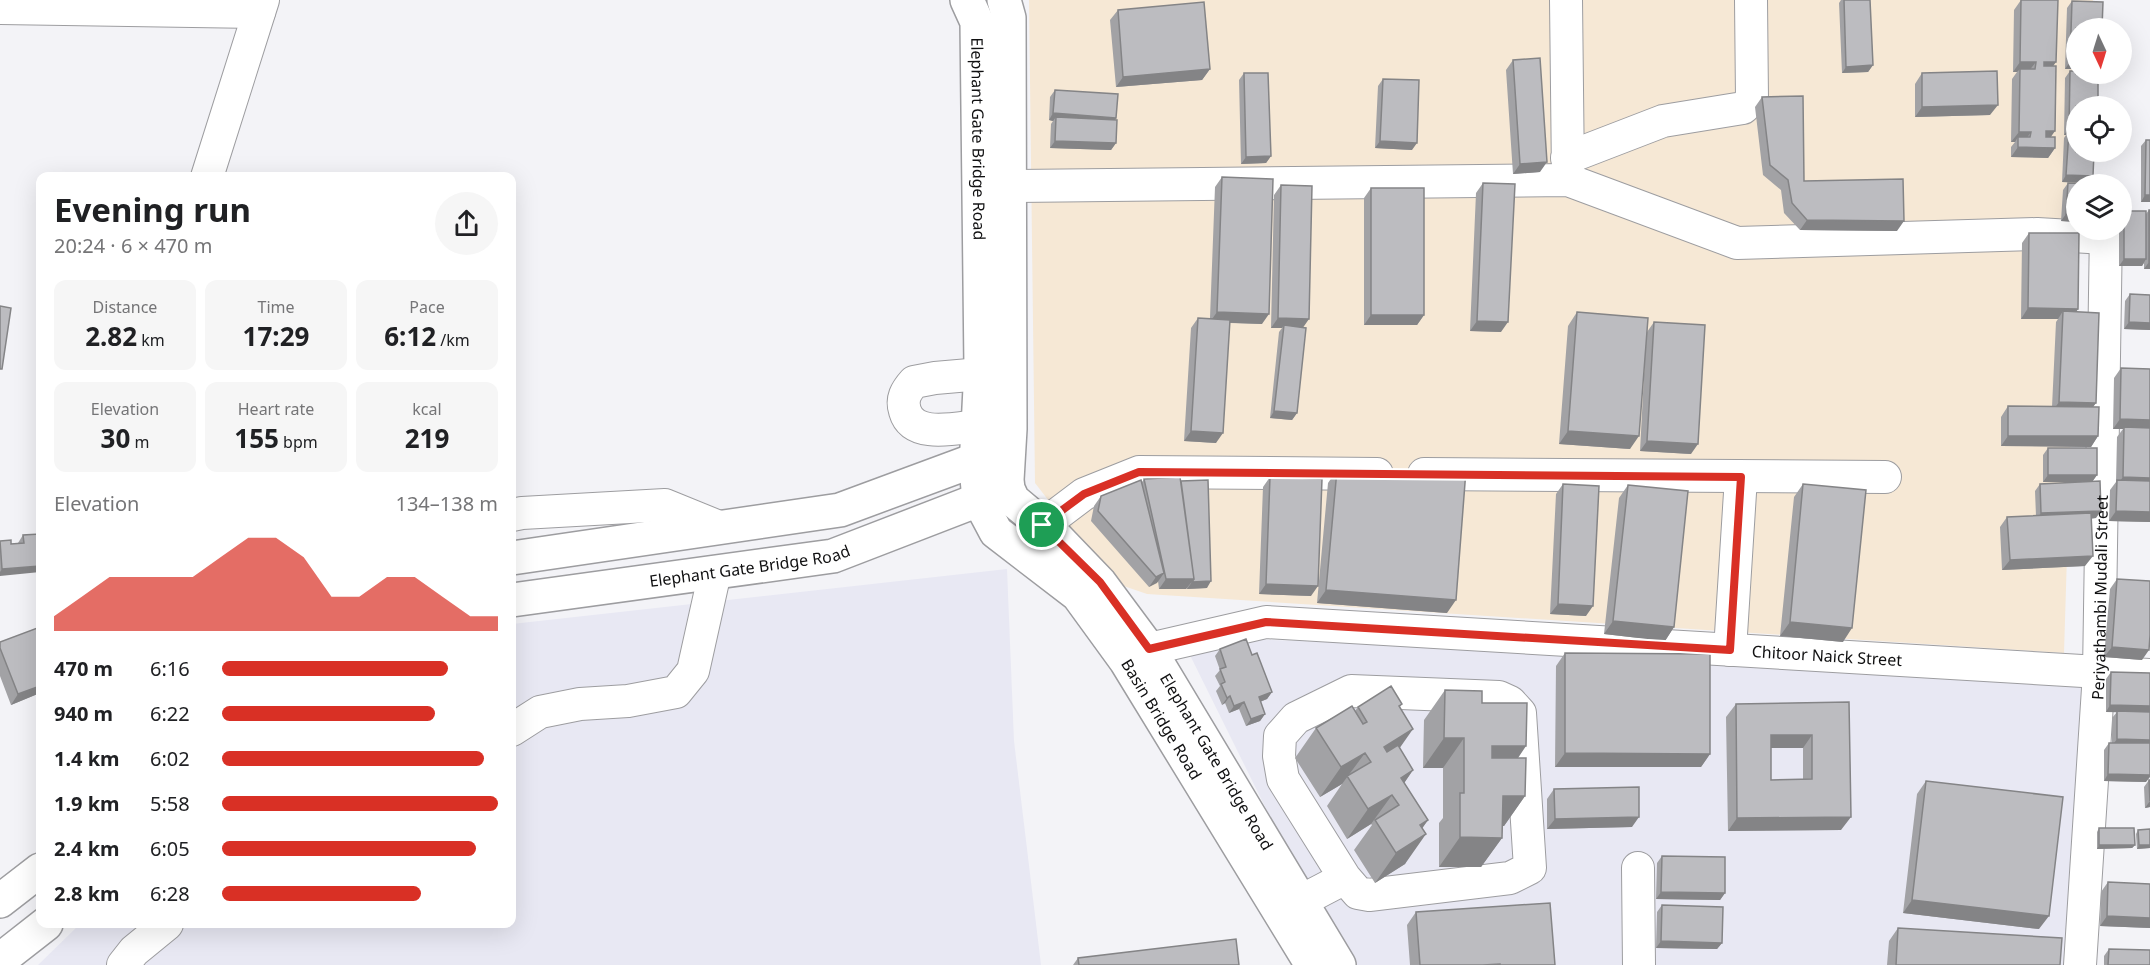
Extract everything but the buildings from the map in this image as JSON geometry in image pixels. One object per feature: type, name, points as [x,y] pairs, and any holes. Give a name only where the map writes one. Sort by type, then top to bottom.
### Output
[{"type":"main road","name":"Elephant Gate Bridge Road","points":[[968,0],[977,22],[981,374],[977,442],[994,494]]},
{"type":"main road","name":"Elephant Gate Bridge Road","points":[[994,494],[1009,448],[1009,18],[1004,0]]},
{"type":"main road","points":[[516,557],[840,510],[915,482],[977,442],[1009,448]]},
{"type":"main road","name":"Elephant Gate Bridge Road","points":[[516,599],[833,556],[994,494],[1013,500],[1100,582],[1149,649],[1340,965]]},
{"type":"main road","name":"Basin Bridge Road","points":[[994,494],[996,532],[1078,595],[1126,661],[1312,965]]},
{"type":"main road","points":[[0,901],[36,873]]},
{"type":"main road","points":[[0,960],[41,928]]},
{"type":"street","points":[[1566,0],[1568,169]]},
{"type":"street","points":[[1009,186],[1568,169],[1663,121],[1743,108],[1752,99],[1751,0]]},
{"type":"street","points":[[0,8],[261,6],[209,172]]},
{"type":"street","points":[[1568,169],[1737,243],[2037,234],[2066,230]]},
{"type":"street","name":"Periyathambi Mudali Street","points":[[2080,965],[2099,673],[2115,240]]},
{"type":"street","points":[[977,442],[940,429],[916,426],[908,420],[903,397],[914,382],[981,374]]},
{"type":"street","points":[[1042,525],[1084,494],[1139,472],[1885,477]]},
{"type":"street","points":[[1730,650],[1741,477]]},
{"type":"street","points":[[516,514],[665,505],[719,527]]},
{"type":"street","points":[[516,727],[540,712],[580,704],[628,701],[676,692],[693,671],[715,572]]},
{"type":"street","name":"Chitoor Naick Street","points":[[1149,649],[1266,622],[2150,675]]},
{"type":"street","points":[[1351,691],[1499,697],[1510,702],[1520,713],[1530,868],[1510,878],[1369,895],[1358,893],[1345,878],[1283,780],[1280,736],[1296,718],[1351,691]]},
{"type":"street","points":[[1638,868],[1639,965]]},
{"type":"street","points":[[1301,901],[1345,878]]},
{"type":"street","points":[[123,965],[134,951],[162,928]]},
{"type":"shaded area","points":[[1029,0],[2093,0],[2092,18],[2066,18],[2066,84],[2076,84],[2076,96],[2066,96],[2066,162],[2081,162],[2081,174],[2066,174],[2066,240],[2077,240],[2064,653],[1147,594],[1112,582],[1035,483]]},
{"type":"shaded area","points":[[1007,569],[1014,741],[1041,965],[38,965],[76,928],[516,928],[516,624]]},
{"type":"shaded area","points":[[1181,637],[1446,646],[2094,676],[2066,965],[1355,965],[1286,849]]},
{"type":"route","points":[[1139,472],[1741,477],[1730,650],[1266,622],[1149,649],[1100,582],[1042,525],[1084,494],[1139,472]]}]
